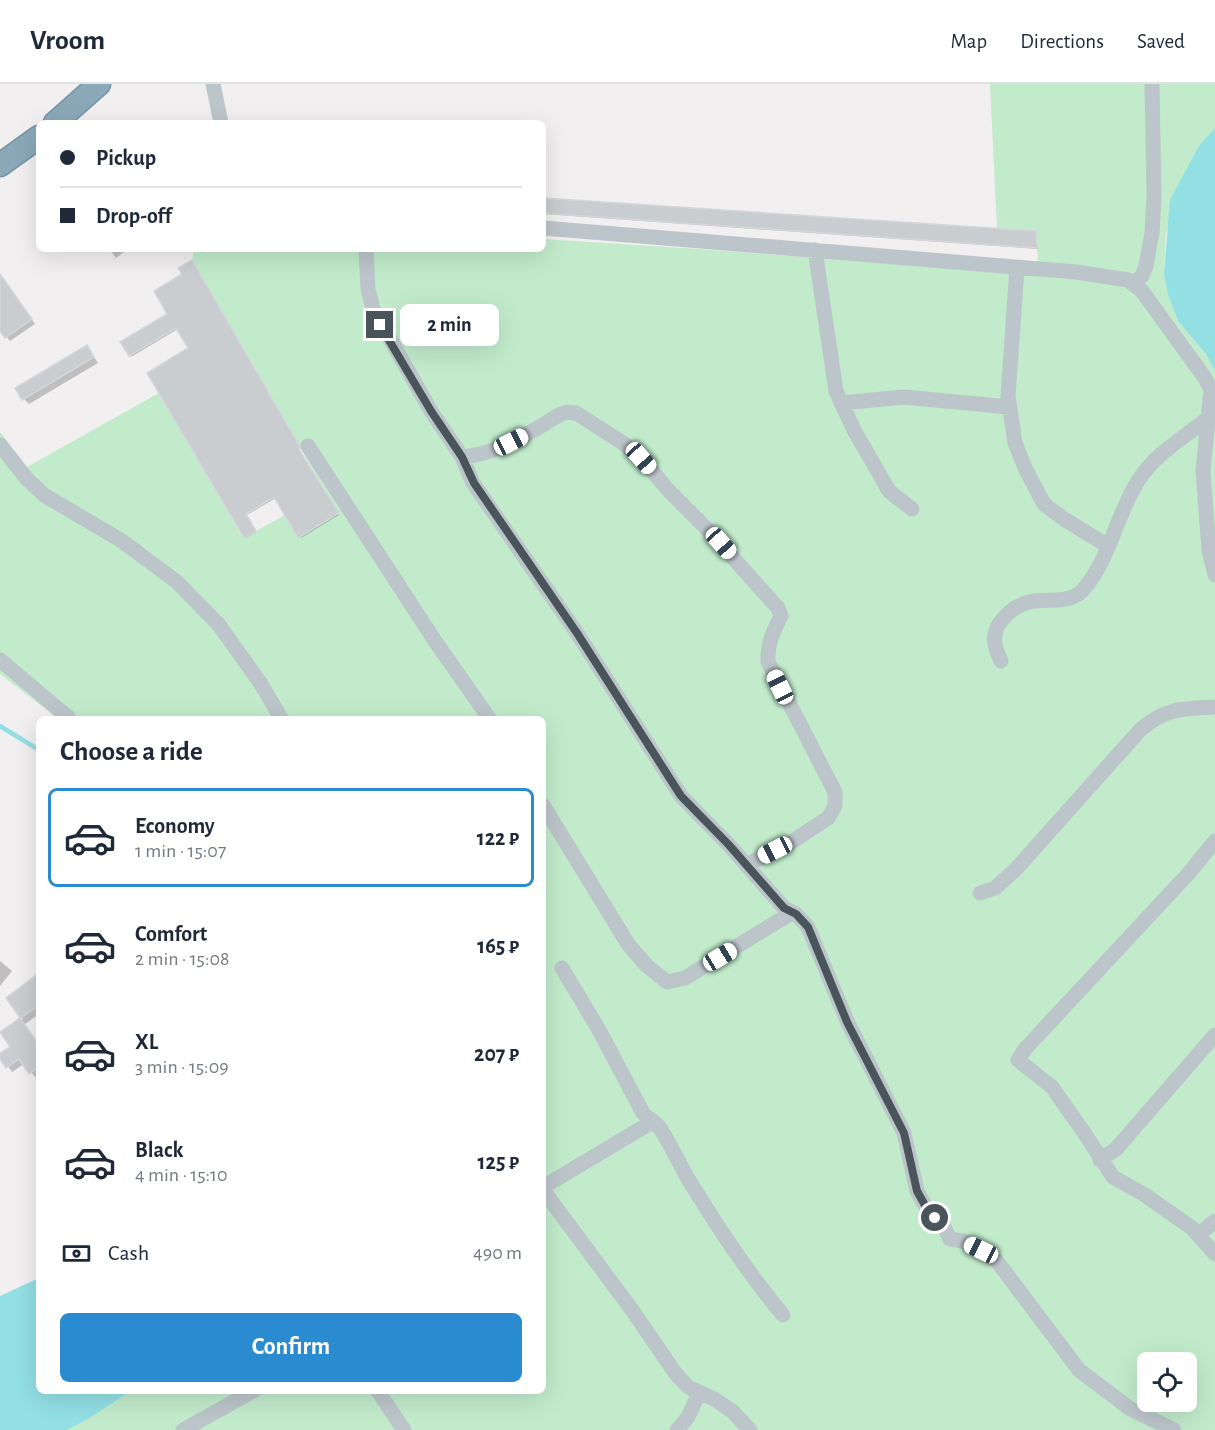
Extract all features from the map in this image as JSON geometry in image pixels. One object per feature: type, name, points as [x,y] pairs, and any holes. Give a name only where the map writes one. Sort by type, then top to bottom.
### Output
[{"type":"highway","points":[[58,120],[99,84]]},
{"type":"highway","points":[[0,165],[36,139]]},
{"type":"street","points":[[213,84],[220,120]]},
{"type":"street","points":[[1134,284],[1142,276],[1146,266],[1152,233],[1154,196],[1152,84]]},
{"type":"street","points":[[546,228],[1076,272],[1128,280],[1142,291],[1205,378],[1211,390],[1203,471],[1209,550],[1215,575]]},
{"type":"street","points":[[815,250],[836,391],[889,491],[912,509]]},
{"type":"street","points":[[366,252],[368,289],[373,309],[431,411],[462,457],[474,483],[577,633],[681,796],[784,908],[793,912],[808,927],[847,1022],[904,1133],[917,1191],[927,1209],[944,1227],[950,1239],[963,1241],[996,1260],[1079,1370],[1129,1408],[1174,1430]]},
{"type":"street","points":[[1017,268],[1008,396],[1015,443],[1044,504],[1108,546]]},
{"type":"street","points":[[841,403],[904,397],[1010,407]]},
{"type":"street","points":[[462,457],[495,450],[559,415],[567,412],[576,413],[623,443],[641,458],[778,608],[781,616],[771,638],[768,662],[836,798],[835,806],[828,818],[790,843],[746,865]]},
{"type":"street","points":[[1001,661],[995,645],[994,633],[1000,620],[1012,610],[1027,603],[1075,596],[1094,575],[1123,506],[1139,478],[1169,445],[1209,417]]},
{"type":"street","points":[[0,445],[27,479],[44,495],[122,541],[185,590],[219,625],[261,684],[280,716]]},
{"type":"street","points":[[308,446],[435,641],[488,716]]},
{"type":"street","points":[[0,660],[67,716]]},
{"type":"street","points":[[980,893],[995,888],[1016,869],[1141,729],[1152,720],[1171,710],[1215,708]]},
{"type":"street","points":[[546,810],[628,944],[646,965],[667,982],[685,978],[793,912]]},
{"type":"street","points":[[1215,841],[1188,874],[1025,1049],[1018,1060],[1052,1088],[1113,1177],[1145,1195],[1192,1228],[1215,1254]]},
{"type":"street","points":[[562,968],[644,1113],[652,1122],[659,1125],[688,1179],[730,1244],[759,1286],[783,1315]]},
{"type":"street","points":[[1100,1160],[1116,1149],[1215,1035]]},
{"type":"street","points":[[546,1186],[652,1122]]},
{"type":"street","points":[[546,1192],[676,1374],[688,1387],[714,1399],[732,1411],[750,1430]]},
{"type":"street","points":[[1198,1235],[1215,1221]]},
{"type":"street","points":[[676,1430],[688,1417],[699,1393]]},
{"type":"street","points":[[183,1430],[248,1394]]},
{"type":"street","points":[[380,1394],[404,1430]]},
{"type":"green space","points":[[990,84],[1215,84],[1215,128],[1200,144],[1166,233],[1164,274],[1168,295],[1178,321],[1206,354],[1215,371],[1215,1430],[67,1430],[126,1394],[546,1394],[546,716],[54,716],[0,674],[0,432],[27,467],[159,393],[243,538],[285,515],[338,513],[192,261],[194,252],[546,252],[546,239],[1039,275],[1036,231],[997,228]]},
{"type":"water","points":[[1215,128],[1215,371],[1206,354],[1178,321],[1168,295],[1164,274],[1170,200],[1200,144]]},
{"type":"water","points":[[36,1279],[36,1394],[126,1394],[67,1430],[0,1430],[0,1296]]},
{"type":"building","points":[[546,198],[1036,231],[1037,248],[546,213]]},
{"type":"building","points":[[192,260],[299,445],[300,451],[339,513],[298,538],[274,497],[246,514],[256,531],[244,538],[147,373],[188,348],[176,328],[129,356],[120,342],[167,314],[154,291],[182,274],[178,268]]},
{"type":"building","points":[[0,274],[32,319],[5,338],[0,331]]},
{"type":"building","points":[[87,345],[94,357],[22,400],[15,388]]},
{"type":"building","points":[[36,975],[36,1007],[20,1018],[6,998]]},
{"type":"building","points":[[20,1018],[36,1041],[36,1069],[29,1074],[19,1059],[6,1068],[0,1059],[0,1053],[10,1047],[0,1032]]},
{"type":"waterway","points":[[0,726],[36,748]]},
{"type":"route","points":[[380,325],[431,411],[462,457],[474,483],[577,633],[681,796],[729,845],[784,908],[796,914],[808,927],[847,1022],[904,1133],[917,1191],[935,1218]]}]
